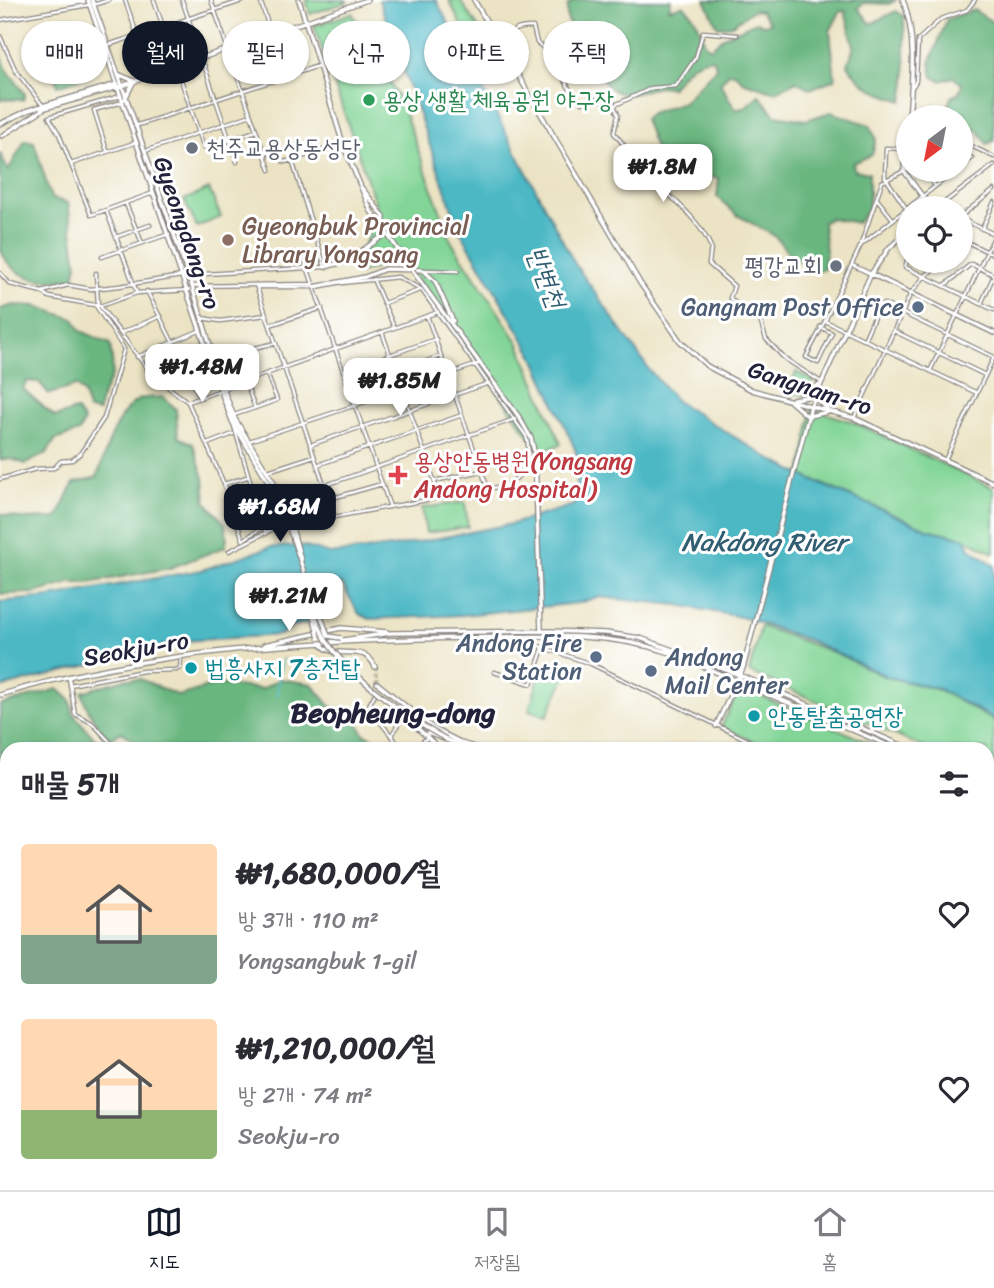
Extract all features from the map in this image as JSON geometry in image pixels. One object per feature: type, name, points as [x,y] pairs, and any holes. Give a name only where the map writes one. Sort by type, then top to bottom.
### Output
[{"type":"street","points":[[0,20],[109,0]]},
{"type":"street","points":[[125,0],[133,21]]},
{"type":"street","points":[[153,0],[161,21]]},
{"type":"street","points":[[182,0],[189,21]]},
{"type":"street","points":[[211,0],[222,32]]},
{"type":"street","points":[[180,21],[245,0]]},
{"type":"street","points":[[260,0],[267,21]]},
{"type":"street","points":[[299,0],[306,21],[367,0]]},
{"type":"street","name":"Gangnam-ro","points":[[474,0],[486,21]]},
{"type":"street","points":[[903,0],[909,24],[910,105]]},
{"type":"street","points":[[911,89],[916,81],[918,40],[941,19],[967,10],[975,0]]},
{"type":"street","name":"Gyeongdong-ro","points":[[91,2],[98,21]]},
{"type":"street","name":"Gyeongdong-ro","points":[[91,2],[169,234],[186,275]]},
{"type":"street","points":[[529,27],[533,27],[537,43],[554,56],[571,94],[582,103],[600,99],[615,105],[652,89],[676,86],[696,57],[703,32],[712,30],[737,35]]},
{"type":"street","points":[[282,509],[318,520],[488,489],[517,480],[526,469],[530,452],[527,439],[479,364],[371,211],[343,144],[309,31]]},
{"type":"street","points":[[0,36],[16,71],[44,107]]},
{"type":"street","points":[[108,46],[122,41]]},
{"type":"street","name":"Gyeongdong-ro","points":[[108,46],[115,73]]},
{"type":"street","points":[[135,126],[319,65]]},
{"type":"street","points":[[106,89],[115,73],[122,77]]},
{"type":"street","points":[[208,75],[237,162]]},
{"type":"street","points":[[0,124],[44,107],[123,84]]},
{"type":"street","points":[[107,152],[94,110],[123,99],[131,84]]},
{"type":"street","points":[[182,84],[204,148],[256,131]]},
{"type":"street","points":[[240,84],[270,170]]},
{"type":"street","name":"Gangnam-ro","points":[[523,84],[640,283],[680,341],[707,366],[733,381],[854,418],[994,483]]},
{"type":"street","points":[[106,89],[123,99]]},
{"type":"street","points":[[123,99],[49,117],[91,215],[155,193]]},
{"type":"street","name":"Gyeongdong-ro","points":[[123,99],[144,151],[186,275],[232,421],[282,500]]},
{"type":"street","points":[[615,105],[618,115],[614,133],[640,167],[681,203],[697,223],[711,247],[709,264],[734,286],[730,298],[746,313],[759,317],[766,339],[790,363],[821,382]]},
{"type":"street","points":[[2,136],[44,107]]},
{"type":"street","points":[[144,151],[251,115]]},
{"type":"street","points":[[71,164],[137,142]]},
{"type":"street","points":[[263,150],[285,162],[343,144]]},
{"type":"street","points":[[973,147],[994,157]]},
{"type":"street","points":[[820,327],[832,333],[818,363],[806,357],[820,327],[825,321],[861,245],[886,179],[886,148],[896,149]]},
{"type":"street","points":[[292,160],[325,267]]},
{"type":"street","points":[[953,196],[994,165]]},
{"type":"street","points":[[886,179],[896,174]]},
{"type":"street","points":[[886,179],[898,196]]},
{"type":"street","points":[[42,292],[68,285],[97,288],[186,275],[308,270],[351,259],[378,243],[386,226],[383,214],[357,180]]},
{"type":"street","points":[[913,182],[922,196],[940,182]]},
{"type":"street","points":[[932,182],[935,186]]},
{"type":"street","points":[[973,209],[993,193]]},
{"type":"street","points":[[877,199],[892,218]]},
{"type":"street","points":[[982,229],[994,202]]},
{"type":"street","points":[[125,203],[142,243]]},
{"type":"street","points":[[106,210],[137,293]]},
{"type":"street","points":[[861,245],[896,215]]},
{"type":"street","points":[[930,371],[994,235],[973,224]]},
{"type":"street","points":[[116,237],[150,225]]},
{"type":"street","points":[[867,227],[874,233]]},
{"type":"street","points":[[102,257],[169,234]]},
{"type":"street","points":[[716,726],[743,668],[811,406],[871,274],[896,241]]},
{"type":"street","points":[[973,245],[994,255]]},
{"type":"street","points":[[321,255],[305,261],[390,507]]},
{"type":"street","points":[[944,286],[971,264],[994,275],[981,304]]},
{"type":"street","points":[[852,265],[994,333]]},
{"type":"street","points":[[314,285],[365,277],[385,269],[458,271]]},
{"type":"street","points":[[423,270],[435,281],[456,330]]},
{"type":"street","points":[[0,273],[10,284],[42,292],[49,297],[98,306],[147,291],[314,285],[398,277],[421,289],[527,428],[535,455],[541,634]]},
{"type":"street","points":[[0,479],[36,469],[54,468],[61,461],[72,460],[86,446],[92,432],[104,418],[124,349],[98,306],[96,273]]},
{"type":"street","points":[[918,273],[994,310]]},
{"type":"street","points":[[854,418],[911,293],[928,273]]},
{"type":"street","points":[[373,279],[394,327]]},
{"type":"street","points":[[256,286],[335,516]]},
{"type":"street","name":"Gyeongdong-ro","points":[[190,288],[202,318],[222,389],[234,415],[268,471],[282,500],[282,509]]},
{"type":"street","points":[[384,303],[421,289]]},
{"type":"street","points":[[147,291],[174,340],[200,397]]},
{"type":"street","points":[[864,340],[879,306],[884,304],[994,357],[945,460]]},
{"type":"street","points":[[98,306],[161,384],[188,402],[224,484],[243,540],[263,527]]},
{"type":"street","points":[[270,325],[322,309]]},
{"type":"street","points":[[188,402],[438,312]]},
{"type":"street","points":[[202,318],[220,321],[266,315]]},
{"type":"street","points":[[121,333],[161,316]]},
{"type":"street","points":[[427,316],[488,489]]},
{"type":"street","points":[[825,321],[977,393]]},
{"type":"street","points":[[137,357],[202,330]]},
{"type":"street","points":[[894,331],[985,375]]},
{"type":"street","points":[[382,332],[440,498]]},
{"type":"street","points":[[343,370],[436,339]]},
{"type":"street","points":[[214,357],[276,343]]},
{"type":"street","points":[[349,389],[441,356]]},
{"type":"street","points":[[249,441],[479,364]]},
{"type":"street","points":[[161,384],[185,367]]},
{"type":"street","points":[[267,373],[277,400]]},
{"type":"street","points":[[245,381],[255,408]]},
{"type":"street","points":[[788,399],[807,397],[821,382]]},
{"type":"street","points":[[821,382],[819,401],[836,412]]},
{"type":"street","points":[[310,445],[490,383]]},
{"type":"street","points":[[234,415],[282,399]]},
{"type":"street","points":[[788,399],[807,417]]},
{"type":"street","points":[[807,417],[814,413],[836,412]]},
{"type":"street","points":[[317,466],[462,415]]},
{"type":"street","points":[[282,500],[515,419]]},
{"type":"street","points":[[232,421],[266,534]]},
{"type":"street","points":[[206,444],[234,434]]},
{"type":"street","points":[[268,471],[314,456]]},
{"type":"street","points":[[434,481],[482,471]]},
{"type":"street","points":[[224,484],[247,477]]},
{"type":"street","points":[[329,499],[382,484]]},
{"type":"street","points":[[274,488],[328,636],[341,639]]},
{"type":"street","points":[[282,509],[291,522],[321,630],[341,660],[419,722],[454,742]]},
{"type":"street","points":[[291,522],[293,516],[302,514]]},
{"type":"street","points":[[229,551],[283,524]]},
{"type":"street","points":[[247,543],[249,538]]},
{"type":"street","points":[[303,569],[305,589],[321,644],[331,652],[362,653],[368,656],[375,667]]},
{"type":"street","points":[[258,646],[341,628],[391,633],[581,635],[639,643],[739,678],[892,742]]},
{"type":"street","points":[[321,644],[391,633]]},
{"type":"street","points":[[321,644],[374,639],[513,637],[541,634]]},
{"type":"street","points":[[513,637],[609,671],[751,742]]},
{"type":"street","name":"Seokju-ro","points":[[0,695],[69,678],[181,658],[258,646],[321,644]]},
{"type":"street","points":[[494,672],[531,684],[544,647]]},
{"type":"street","points":[[70,685],[143,671],[180,668],[181,658]]},
{"type":"street","points":[[69,678],[75,714],[92,723],[110,742]]},
{"type":"street","points":[[739,678],[881,742]]},
{"type":"street","points":[[396,742],[368,707],[376,692],[377,682],[434,729],[457,742]]},
{"type":"street","points":[[376,692],[434,742]]},
{"type":"street","points":[[391,736],[404,715]]},
{"type":"street","points":[[423,731],[454,742]]},
{"type":"street","points":[[422,742],[429,736]]},
{"type":"green space","points":[[306,0],[346,0],[347,2],[310,14]]},
{"type":"green space","points":[[449,0],[460,0],[474,21],[459,21]]},
{"type":"green space","points":[[575,0],[671,0],[669,9],[683,5],[697,22],[705,44],[711,48],[723,37],[756,22],[764,25],[770,23],[761,11],[753,10],[732,25],[718,27],[705,0],[896,0],[889,4],[864,3],[858,8],[871,24],[896,11],[904,16],[906,83],[903,101],[872,89],[853,73],[848,65],[854,46],[845,11],[840,12],[830,31],[835,79],[810,89],[796,81],[776,92],[744,82],[735,73],[729,73],[720,83],[735,109],[744,108],[759,95],[775,115],[806,120],[831,112],[870,125],[876,139],[872,155],[853,163],[854,170],[869,173],[869,209],[857,223],[831,218],[823,222],[826,252],[824,269],[816,272],[789,254],[775,236],[737,215],[717,197],[719,178],[682,183],[668,171],[658,155],[644,119],[651,113],[683,102],[716,68],[714,59],[695,63],[671,88],[659,86],[629,94],[620,93],[606,84],[630,84],[630,21],[568,21],[567,6]]},
{"type":"green space","points":[[974,10],[994,23],[994,141],[987,144],[977,129],[973,130],[973,105],[948,105],[951,97],[959,93],[962,84],[953,77],[941,81],[933,77],[930,63],[947,19]]},
{"type":"green space","points":[[352,13],[356,21],[329,21]]},
{"type":"green space","points":[[323,23],[323,52],[314,26]]},
{"type":"green space","points":[[0,51],[6,68],[25,94],[23,100],[0,99]]},
{"type":"green space","points":[[334,84],[391,84],[401,103],[451,241],[518,342],[561,444],[541,452],[403,260],[359,273],[355,268],[378,211]]},
{"type":"green space","points":[[25,140],[34,142],[51,198],[68,203],[77,264],[74,278],[53,281],[32,278],[13,268],[1,250],[0,153],[8,171]]},
{"type":"green space","points":[[209,189],[221,217],[197,227],[184,200]]},
{"type":"green space","points":[[14,305],[36,306],[74,319],[81,331],[110,344],[113,363],[99,412],[88,410],[84,394],[76,386],[49,394],[39,382],[27,381],[23,389],[55,417],[76,410],[84,421],[79,432],[55,440],[47,453],[26,464],[11,459],[0,460],[0,309]]},
{"type":"green space","points":[[796,372],[814,381],[807,395],[787,393]]},
{"type":"green space","points":[[163,397],[176,409],[178,437],[193,444],[204,478],[206,502],[225,524],[225,547],[170,568],[88,583],[70,583],[35,593],[0,594],[0,514],[24,519],[57,518],[74,483],[97,477],[112,433],[131,405],[140,399]]},
{"type":"green space","points":[[812,409],[853,422],[994,488],[994,553],[961,537],[927,529],[801,475]]},
{"type":"green space","points":[[465,502],[468,527],[426,533],[422,508]]},
{"type":"green space","points":[[761,626],[838,654],[883,676],[939,690],[994,721],[994,742],[911,742],[749,672]]},
{"type":"green space","points":[[543,665],[567,674],[547,716],[529,710]]},
{"type":"green space","points":[[125,679],[140,679],[179,696],[217,684],[262,689],[279,679],[312,684],[330,706],[354,715],[364,734],[375,742],[135,742],[122,732],[110,739],[93,717],[82,692]]},
{"type":"green space","points":[[740,687],[868,742],[755,742],[721,727]]},
{"type":"green space","points":[[58,689],[70,700],[73,713],[97,742],[0,742],[0,705]]},
{"type":"water","points":[[379,0],[436,0],[447,21],[424,21],[424,84],[480,84],[575,264],[650,371],[676,401],[772,460],[816,482],[927,529],[965,538],[970,548],[994,565],[994,719],[939,689],[888,677],[811,641],[746,618],[678,605],[597,597],[579,603],[464,615],[370,619],[359,614],[342,584],[330,586],[318,598],[315,621],[293,626],[280,635],[182,641],[0,688],[0,602],[50,597],[202,570],[270,547],[303,546],[330,554],[392,547],[512,524],[574,505],[578,463],[575,449],[534,357],[459,229],[408,84],[410,21],[386,21]]},
{"type":"waterway","points":[[278,684],[282,659]]},
{"type":"waterway","points":[[277,696],[278,686]]},
{"type":"tunnel","points":[[375,667],[377,680]]},
{"type":"place","name":"용상 생활 체육공원 야구장","points":[[369,100]]},
{"type":"place","name":"천주교용상동성당","points":[[192,148]]},
{"type":"place","name":"Gyeongbuk Provincial Library Yongsang","points":[[228,240]]},
{"type":"place","name":"평강교회","points":[[836,266]]},
{"type":"place","name":"Gangnam Post Office","points":[[918,307]]},
{"type":"place","name":"용상안동병원(Yongsang Andong Hospital)","points":[[398,475]]},
{"type":"place","name":"Andong Fire Station","points":[[596,657]]},
{"type":"place","name":"법흥사지 7층전탑","points":[[191,668]]},
{"type":"place","name":"Andong Mail Center","points":[[651,671]]},
{"type":"place","name":"안동탈춤공연장","points":[[754,716]]},
{"type":"district","name":"Beopheung-dong","points":[[393,712]]},
{"type":"water label","name":"반변천","points":[[547,277]]},
{"type":"water label","name":"Nakdong River","points":[[764,542]]}]
